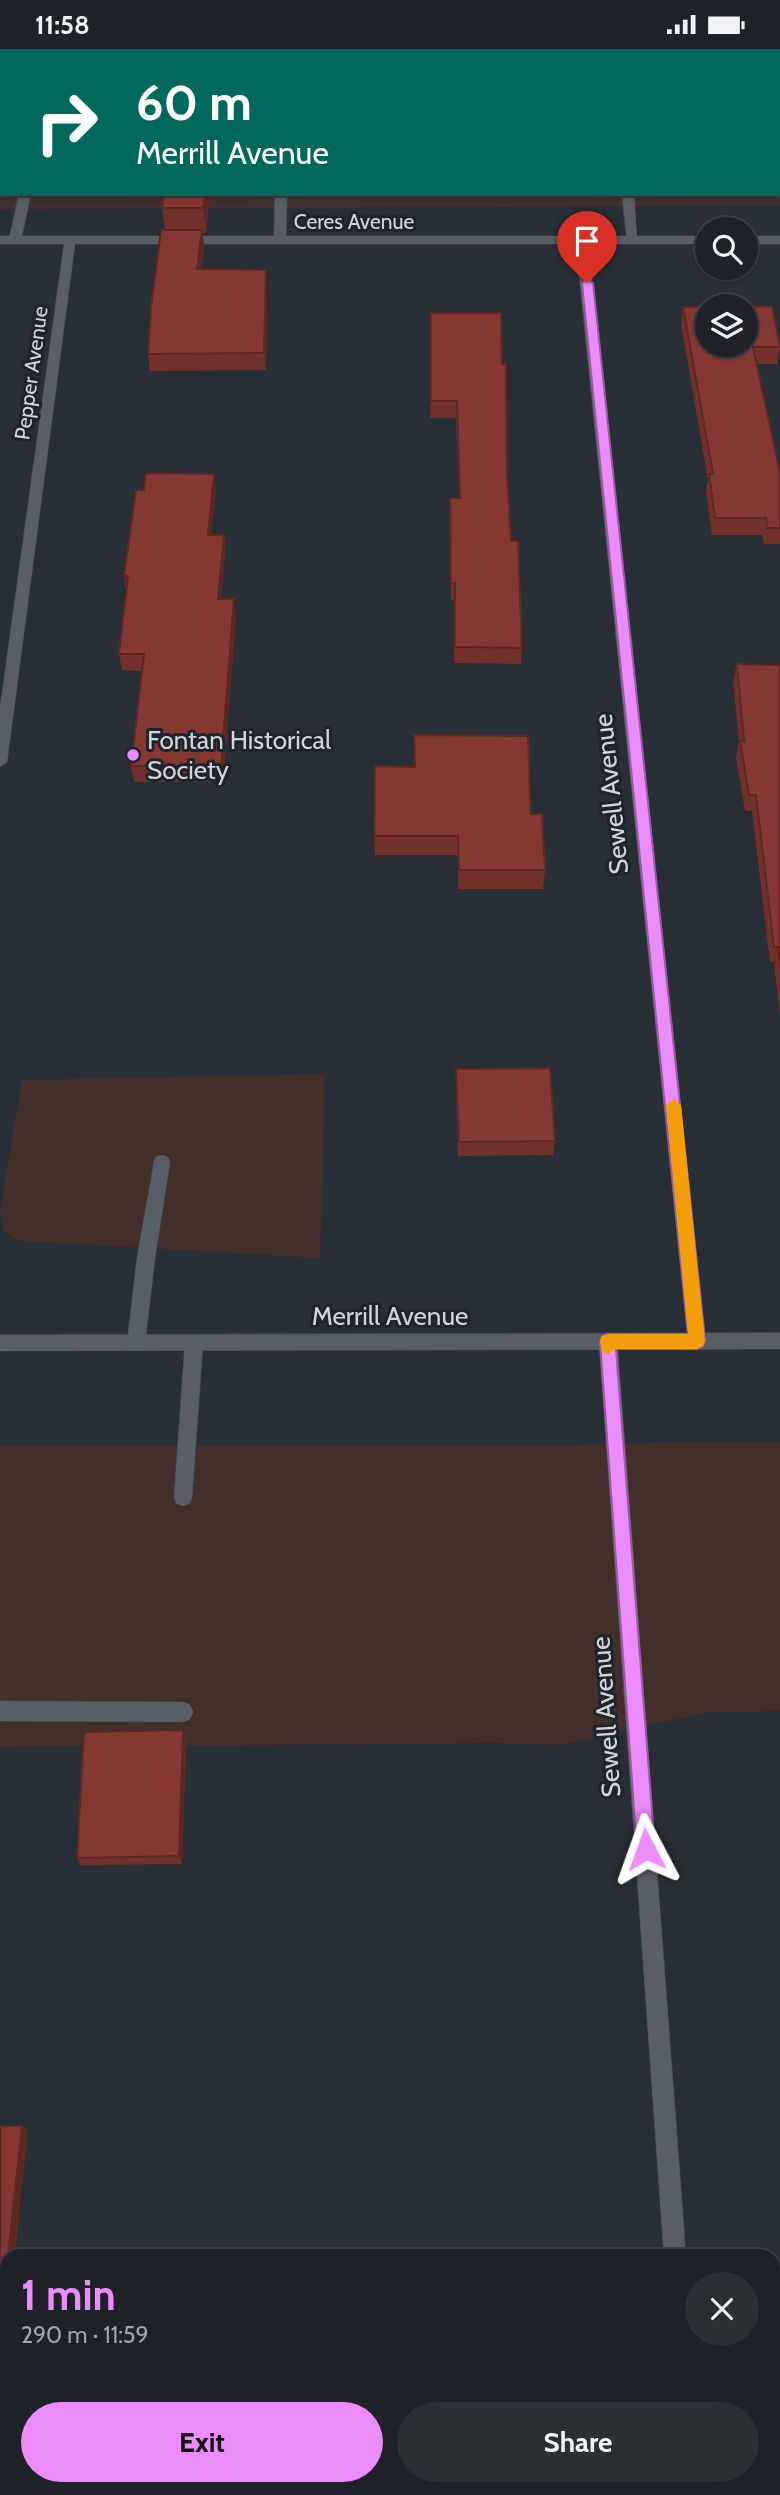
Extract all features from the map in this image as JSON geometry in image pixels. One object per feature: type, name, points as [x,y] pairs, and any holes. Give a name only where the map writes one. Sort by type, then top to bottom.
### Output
[{"type":"street","points":[[15,240],[25,196]]},
{"type":"street","points":[[280,240],[281,196]]},
{"type":"street","points":[[628,196],[634,240]]},
{"type":"street","name":"Ceres Avenue","points":[[0,240],[695,240]]},
{"type":"street","name":"Pepper Avenue","points":[[0,762],[70,240]]},
{"type":"street","name":"Sewell Avenue","points":[[582,240],[697,1341]]},
{"type":"street","points":[[758,240],[780,240]]},
{"type":"street","points":[[136,1343],[146,1258],[162,1162]]},
{"type":"street","name":"Sewell Avenue","points":[[608,1341],[674,2249]]},
{"type":"street","name":"Merrill Avenue","points":[[0,1343],[780,1341]]},
{"type":"street","points":[[183,1497],[194,1343]]},
{"type":"street","points":[[0,1711],[183,1712]]},
{"type":"shaded area","points":[[0,196],[780,196],[780,206],[0,209]]},
{"type":"shaded area","points":[[325,1074],[320,1258],[20,1241],[3,1232],[0,1213],[22,1080]]},
{"type":"shaded area","points":[[780,1441],[780,1711],[708,1712],[563,1745],[495,1743],[0,1747],[0,1446],[548,1446]]},
{"type":"building","points":[[164,196],[205,196],[203,208],[162,208]]},
{"type":"building","points":[[161,230],[202,230],[197,269],[266,270],[264,353],[148,354]]},
{"type":"building","points":[[772,306],[780,347],[758,347],[758,307]]},
{"type":"building","points":[[683,307],[695,307],[695,357],[755,357],[780,473],[780,528],[767,528],[766,518],[715,518],[709,474],[713,474]]},
{"type":"building","points":[[431,313],[501,313],[502,364],[506,364],[511,541],[518,541],[522,648],[455,647],[455,583],[451,583],[450,498],[460,498],[457,401],[431,401]]},
{"type":"building","points":[[146,473],[214,474],[208,535],[224,535],[218,599],[234,599],[221,766],[131,766],[144,654],[119,654],[128,576],[124,576],[136,490],[144,490]]},
{"type":"building","points":[[737,664],[780,665],[780,966],[778,947],[774,947],[756,795],[749,795],[740,741],[744,741]]},
{"type":"building","points":[[414,735],[528,736],[531,814],[542,814],[545,870],[459,870],[458,836],[374,836],[375,766],[415,767]]},
{"type":"building","points":[[550,1068],[555,1141],[459,1142],[456,1069]]},
{"type":"building","points":[[183,1730],[179,1856],[77,1858],[84,1732]]},
{"type":"building","points":[[0,2126],[22,2126],[9,2249],[0,2249]]},
{"type":"slow traffic","points":[[608,1347],[608,1341],[697,1341],[674,1105]]},
{"type":"place","name":"Fontan Historical Society","points":[[133,755]]},
{"type":"route","points":[[587,283],[697,1341],[608,1341],[646,1849]]}]
